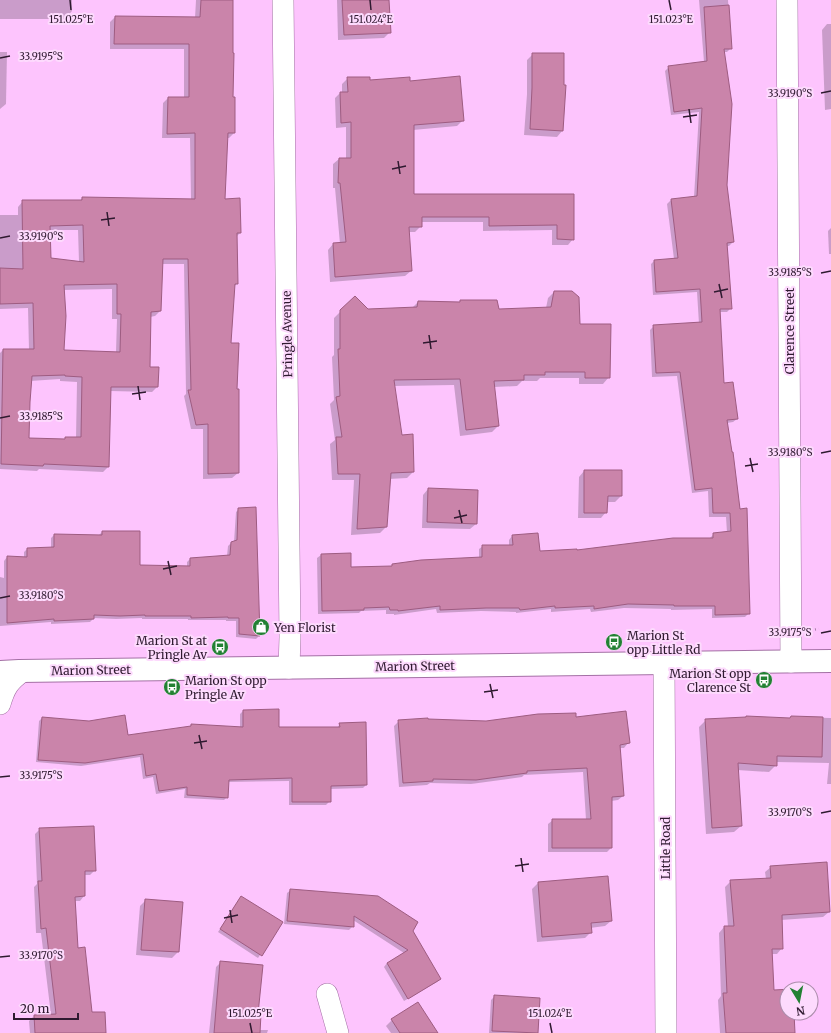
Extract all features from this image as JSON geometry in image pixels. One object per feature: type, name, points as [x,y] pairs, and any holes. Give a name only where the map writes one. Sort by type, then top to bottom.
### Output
[{"type":"main road","name":"Marion Street","points":[[0,672],[831,661]]},
{"type":"street","name":"Pringle Avenue","points":[[283,0],[290,629],[289,668]]},
{"type":"street","name":"Clarence Street","points":[[787,0],[791,662]]},
{"type":"street","name":"Little Road","points":[[664,663],[666,1033]]},
{"type":"street","points":[[0,704],[4,692],[12,679],[23,671]]},
{"type":"street","points":[[327,994],[338,1033]]},
{"type":"building","points":[[201,0],[233,0],[233,97],[235,97],[235,133],[228,133],[225,199],[240,198],[241,233],[237,233],[238,284],[235,284],[231,343],[239,343],[237,389],[239,389],[239,473],[208,474],[208,424],[196,425],[188,390],[191,390],[188,259],[163,259],[161,311],[151,312],[150,367],[159,367],[158,387],[111,387],[109,467],[1,464],[3,349],[34,349],[33,303],[0,304],[0,268],[23,269],[22,200],[82,200],[82,197],[195,199],[195,133],[167,134],[168,97],[189,97],[189,44],[114,44],[115,16],[200,17]],"holes":[[[83,225],[84,262],[51,258],[50,226]],[[117,284],[117,314],[121,314],[120,352],[64,350],[66,316],[64,285]],[[65,375],[82,377],[81,437],[65,437],[65,439],[29,438],[32,376]]]},
{"type":"building","points":[[342,0],[389,0],[391,33],[344,35]]},
{"type":"building","points":[[729,5],[732,49],[724,49],[732,104],[727,185],[734,242],[727,243],[732,309],[720,309],[724,383],[733,382],[738,419],[727,420],[733,452],[740,509],[747,508],[750,614],[715,615],[715,606],[628,604],[594,609],[594,606],[555,608],[555,606],[520,610],[519,608],[486,608],[440,610],[440,606],[398,611],[390,610],[389,607],[364,608],[364,610],[322,611],[321,554],[351,553],[351,567],[392,566],[392,564],[421,560],[482,557],[482,545],[513,545],[512,535],[538,533],[540,551],[577,550],[673,538],[713,538],[713,533],[731,531],[730,513],[713,513],[712,488],[695,490],[680,372],[656,373],[653,325],[702,322],[700,289],[656,292],[654,260],[678,258],[671,199],[697,196],[702,108],[674,112],[668,66],[707,61],[704,7]]},
{"type":"building","points":[[532,53],[564,53],[564,85],[566,85],[563,131],[530,129]]},
{"type":"building","points":[[460,76],[464,121],[414,125],[414,194],[574,194],[574,240],[557,239],[557,225],[489,226],[489,217],[422,217],[422,227],[409,227],[412,271],[335,277],[333,243],[346,242],[340,183],[338,183],[339,158],[351,158],[351,122],[341,123],[340,92],[348,92],[347,77],[370,77],[370,80],[410,77],[410,81]]},
{"type":"building","points":[[554,291],[572,291],[579,297],[580,324],[611,324],[610,378],[585,378],[585,372],[545,372],[545,375],[524,375],[524,380],[494,381],[499,426],[466,430],[460,379],[394,380],[402,435],[413,434],[414,472],[391,473],[387,527],[357,529],[360,474],[338,474],[336,437],[342,437],[336,397],[340,396],[338,349],[340,349],[340,310],[355,296],[368,309],[417,307],[418,301],[460,302],[460,300],[497,300],[499,309],[551,307]]},
{"type":"building","points":[[584,470],[622,470],[622,496],[608,496],[607,513],[584,513]]},
{"type":"building","points":[[428,488],[478,490],[477,524],[427,522]]},
{"type":"building","points":[[256,507],[260,636],[239,634],[239,618],[228,617],[191,618],[191,616],[94,615],[94,619],[54,621],[54,619],[7,623],[7,556],[27,557],[27,548],[54,547],[54,534],[102,535],[102,531],[140,531],[140,565],[190,566],[190,558],[230,555],[231,542],[237,540],[238,508]]},
{"type":"building","points":[[279,709],[279,727],[340,727],[339,723],[366,722],[367,785],[331,786],[331,802],[292,802],[292,778],[229,780],[228,798],[187,795],[187,787],[159,791],[156,774],[146,776],[143,754],[85,763],[38,760],[42,717],[89,721],[125,715],[128,735],[191,726],[191,724],[243,727],[243,710]]},
{"type":"building","points":[[626,711],[630,743],[620,745],[624,796],[612,797],[612,848],[552,848],[552,819],[591,819],[587,768],[527,771],[527,773],[476,780],[433,779],[433,781],[403,783],[398,720],[428,718],[486,721],[538,714],[576,713],[576,717]]},
{"type":"building","points":[[746,716],[790,718],[791,716],[823,717],[822,757],[777,756],[777,766],[738,763],[742,826],[712,828],[705,719]]},
{"type":"building","points":[[94,826],[96,871],[85,871],[85,896],[75,897],[78,948],[85,947],[92,1012],[105,1012],[106,1033],[35,1033],[34,1015],[56,1014],[46,928],[41,929],[38,881],[42,881],[39,828]]},
{"type":"building","points":[[827,862],[830,912],[782,915],[783,949],[772,949],[774,990],[779,990],[779,1021],[794,1021],[795,1033],[726,1033],[723,993],[727,993],[724,926],[734,926],[730,880],[771,878],[770,866]]},
{"type":"building","points":[[608,876],[612,921],[591,923],[592,933],[542,937],[538,882]]},
{"type":"building","points":[[290,889],[378,896],[418,922],[413,931],[441,979],[408,999],[387,963],[408,950],[354,916],[354,927],[287,921]]},
{"type":"building","points":[[241,896],[283,922],[262,956],[220,929]]},
{"type":"building","points":[[145,899],[183,902],[179,952],[141,950]]},
{"type":"building","points":[[220,961],[263,965],[258,1014],[261,1014],[260,1033],[214,1033]]},
{"type":"building","points":[[494,995],[540,998],[538,1033],[492,1031]]},
{"type":"building","points":[[418,1002],[438,1033],[400,1033],[391,1019]]},
{"type":"place","name":"Yen Florist","points":[[261,627]]},
{"type":"place","name":"Marion St opp Little Rd","points":[[614,642]]},
{"type":"place","name":"Marion St at Pringle Av","points":[[220,647]]},
{"type":"place","name":"Marion St opp Clarence St","points":[[764,680]]},
{"type":"place","name":"Marion St opp Pringle Av","points":[[172,687]]}]
